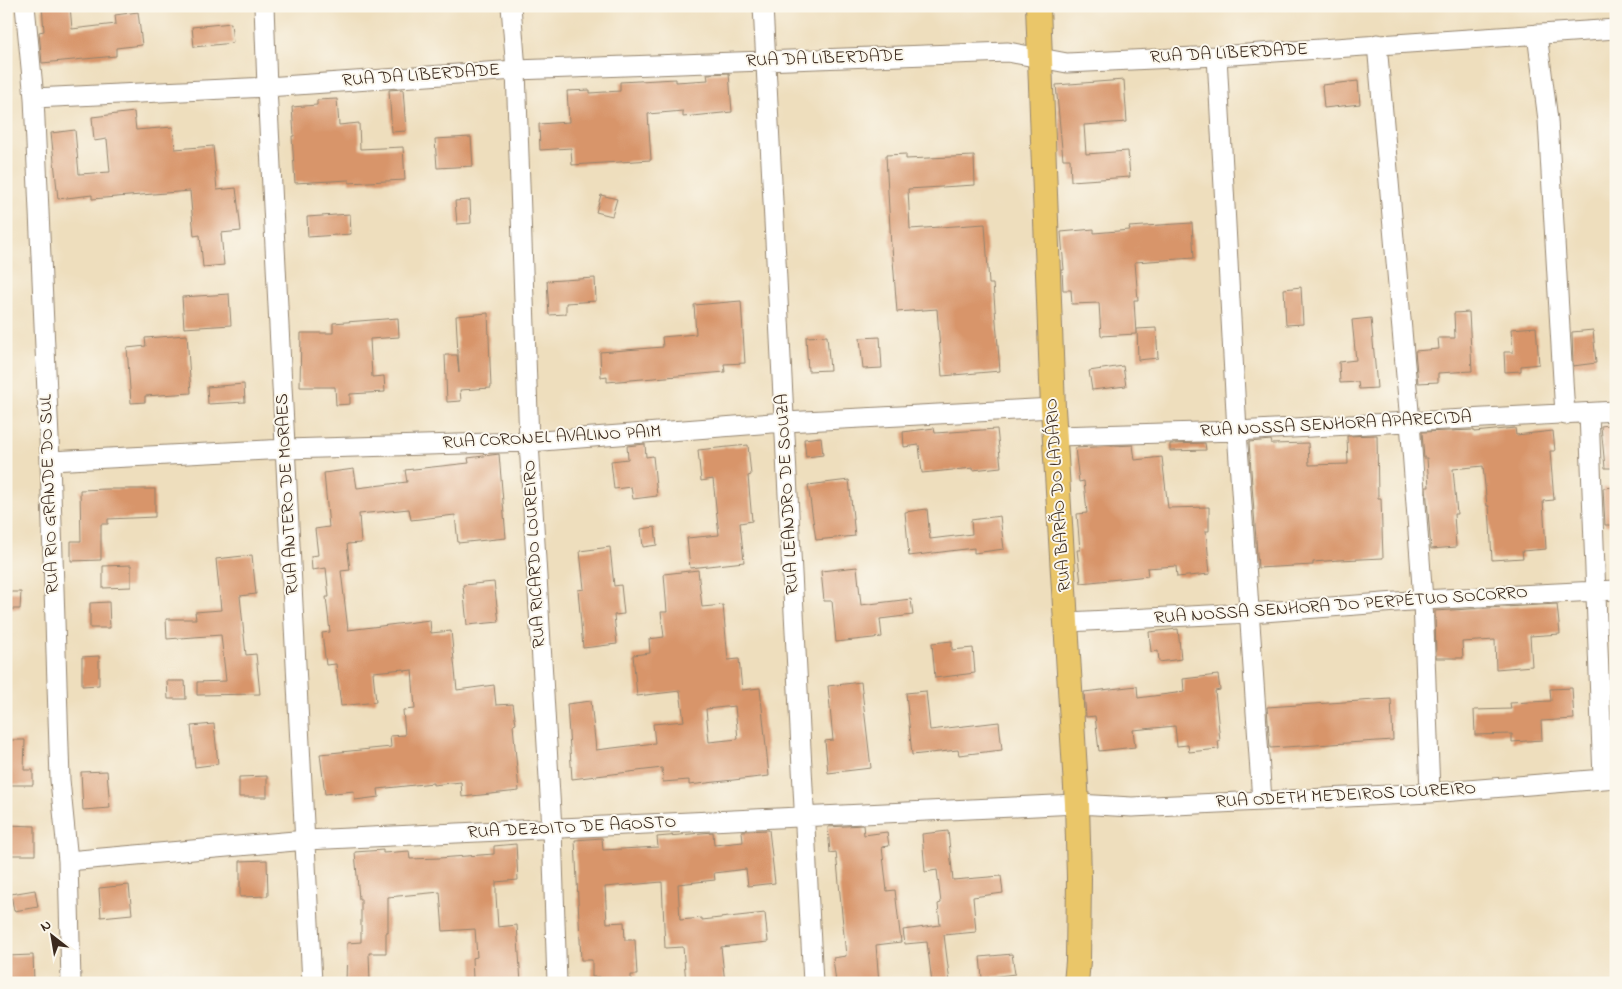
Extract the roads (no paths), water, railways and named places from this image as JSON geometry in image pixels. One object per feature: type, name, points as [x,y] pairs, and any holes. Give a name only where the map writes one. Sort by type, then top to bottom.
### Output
[{"type":"main road","name":"RUA BARÃO DO LADÁRIO","points":[[1038,6],[1053,408],[1077,804],[1079,878],[1076,983]]},
{"type":"street","name":"RUA RIO GRANDE DO SUL","points":[[26,6],[34,98],[50,460],[60,780],[68,861],[71,983]]},
{"type":"street","name":"RUA ANTERO DE MORAES","points":[[264,6],[312,983]]},
{"type":"street","name":"RUA RICARDO LOUREIRO","points":[[511,6],[516,70],[529,442],[552,829],[556,983]]},
{"type":"street","name":"RUA LEANDRO DE SOUZA","points":[[764,6],[812,983]]},
{"type":"street","name":"RUA DA LIBERDADE","points":[[34,98],[267,86],[516,70],[1008,52],[1067,63],[1217,56],[1616,29]]},
{"type":"street","points":[[1537,34],[1548,120],[1566,415]]},
{"type":"street","points":[[1377,44],[1410,422],[1423,600],[1430,793]]},
{"type":"street","points":[[1217,56],[1237,431],[1262,801]]},
{"type":"street","name":"RUA CORONEL AVALINO PAIM","points":[[50,460],[286,449],[529,442],[785,422],[1053,408]]},
{"type":"street","name":"RUA NOSSA SENHORA APARECIDA","points":[[1056,436],[1237,431],[1616,411]]},
{"type":"street","points":[[1589,413],[1596,591],[1610,778]]},
{"type":"street","name":"RUA NOSSA SENHORA DO PERPÉTUO SOCORRO","points":[[1067,622],[1250,613],[1423,600],[1616,590]]},
{"type":"street","name":"RUA ODETH MEDEIROS LOUREIRO","points":[[1077,804],[1132,807],[1430,793],[1610,778]]},
{"type":"street","name":"RUA DEZOITO DE AGOSTO","points":[[68,861],[306,840],[1077,804]]}]
